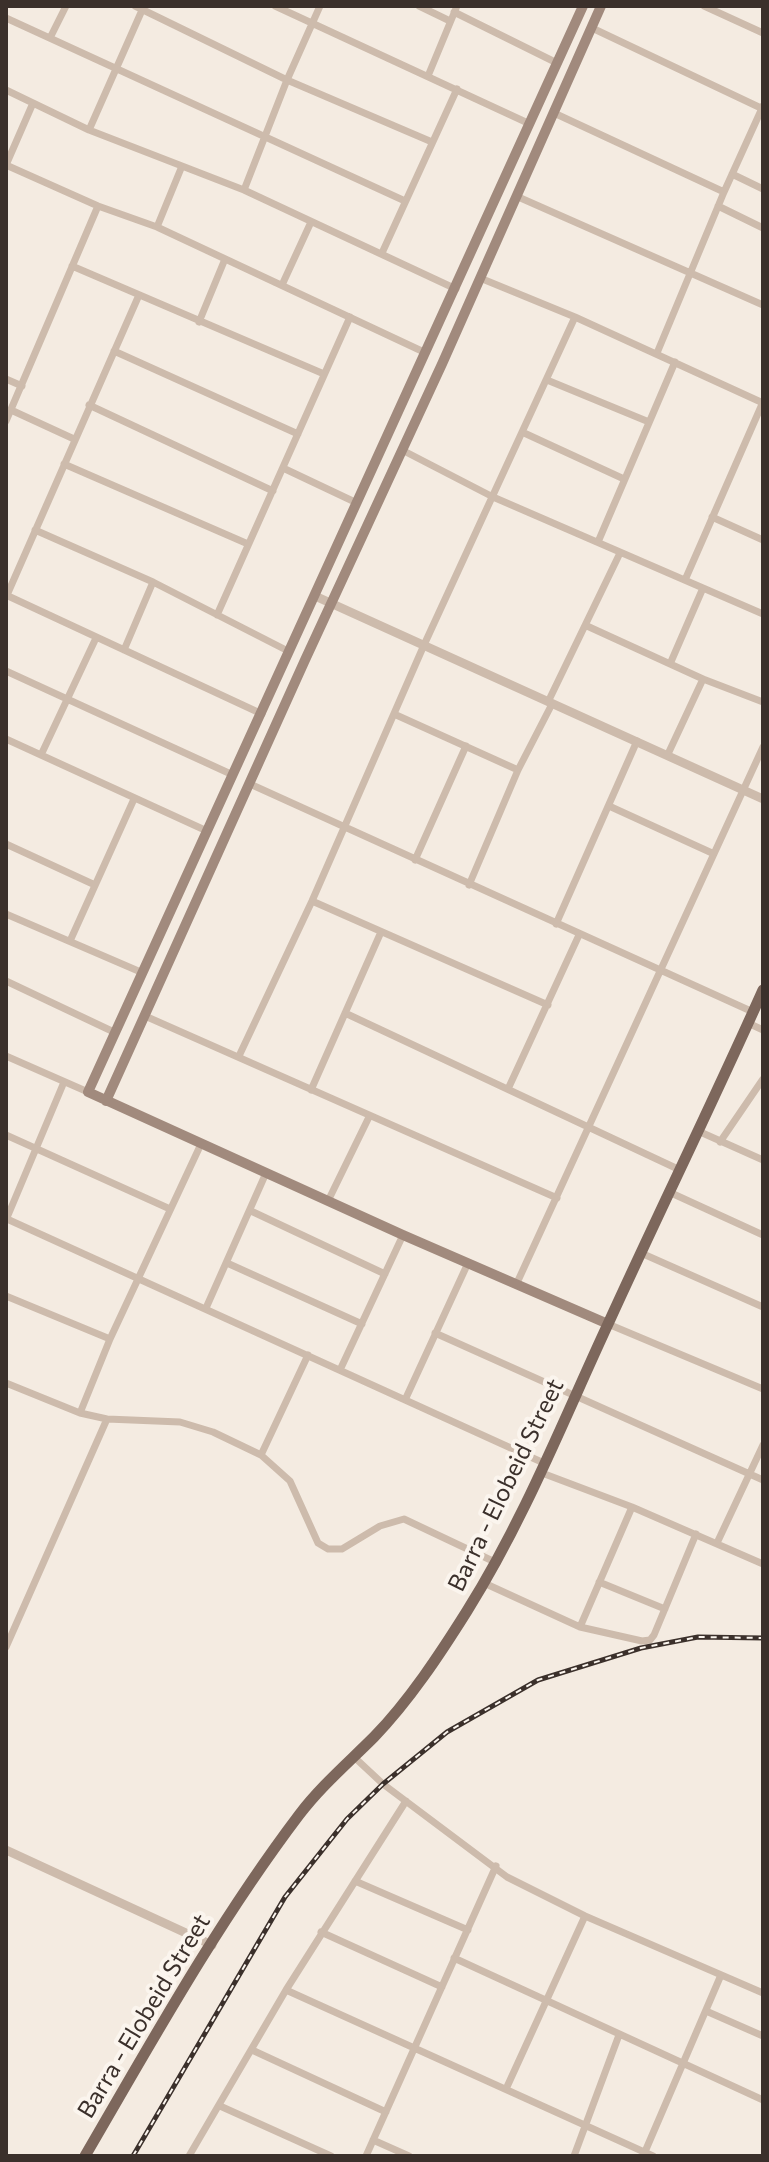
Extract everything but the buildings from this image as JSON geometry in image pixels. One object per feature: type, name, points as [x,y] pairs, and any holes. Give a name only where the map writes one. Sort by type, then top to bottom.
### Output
[{"type":"main road","points":[[583,6],[88,1092],[608,1324]]},
{"type":"main road","points":[[106,1101],[601,6]]},
{"type":"main road","name":"Barra - Elobeid Street","points":[[85,2156],[212,1945],[299,1815],[398,1709],[465,1615],[497,1563],[544,1469],[763,990]]},
{"type":"street","points":[[50,38],[66,6]]},
{"type":"street","points":[[275,6],[530,124]]},
{"type":"street","points":[[244,190],[320,6]]},
{"type":"street","points":[[419,6],[450,21]]},
{"type":"street","points":[[704,6],[763,33]]},
{"type":"street","points":[[89,130],[141,7],[287,80],[432,142]]},
{"type":"street","points":[[428,76],[455,9],[557,63]]},
{"type":"street","points":[[6,18],[405,201]]},
{"type":"street","points":[[592,28],[763,108],[724,192],[657,353]]},
{"type":"street","points":[[382,253],[457,89]]},
{"type":"street","points":[[6,90],[89,130],[244,190],[456,289]]},
{"type":"street","points":[[33,103],[6,165],[98,206],[157,227],[426,353]]},
{"type":"street","points":[[554,113],[724,192]]},
{"type":"street","points":[[157,227],[182,166]]},
{"type":"street","points":[[732,174],[763,189]]},
{"type":"street","points":[[516,196],[763,305]]},
{"type":"street","points":[[6,421],[98,206]]},
{"type":"street","points":[[718,206],[763,228]]},
{"type":"street","points":[[282,285],[311,222]]},
{"type":"street","points":[[199,322],[225,259]]},
{"type":"street","points":[[72,266],[324,374]]},
{"type":"street","points":[[480,278],[575,317],[763,402],[685,580]]},
{"type":"street","points":[[139,295],[6,595],[262,714]]},
{"type":"street","points":[[217,615],[350,317]]},
{"type":"street","points":[[239,1056],[575,317]]},
{"type":"street","points":[[114,351],[298,434]]},
{"type":"street","points":[[598,542],[675,362]]},
{"type":"street","points":[[6,379],[22,386]]},
{"type":"street","points":[[547,380],[649,422]]},
{"type":"street","points":[[89,405],[273,491]]},
{"type":"street","points":[[11,410],[74,439]]},
{"type":"street","points":[[522,432],[624,479]]},
{"type":"street","points":[[402,450],[493,497],[763,614]]},
{"type":"street","points":[[64,464],[248,544]]},
{"type":"street","points":[[283,468],[357,503]]},
{"type":"street","points":[[712,517],[763,540]]},
{"type":"street","points":[[35,530],[153,582],[288,651]]},
{"type":"street","points":[[469,885],[518,770],[620,553]]},
{"type":"street","points":[[124,650],[153,582]]},
{"type":"street","points":[[670,664],[703,588]]},
{"type":"street","points":[[315,596],[763,799]]},
{"type":"street","points":[[587,626],[703,679],[763,702]]},
{"type":"street","points":[[41,755],[96,638]]},
{"type":"street","points":[[6,671],[233,775]]},
{"type":"street","points":[[668,754],[703,679]]},
{"type":"street","points":[[394,714],[518,770]]},
{"type":"street","points":[[6,739],[207,831]]},
{"type":"street","points":[[556,924],[637,741]]},
{"type":"street","points":[[415,860],[466,746]]},
{"type":"street","points":[[516,1285],[763,747]]},
{"type":"street","points":[[250,784],[660,972],[751,1018],[763,1030]]},
{"type":"street","points":[[70,941],[134,799]]},
{"type":"street","points":[[609,806],[712,853]]},
{"type":"street","points":[[6,844],[95,885]]},
{"type":"street","points":[[312,901],[548,1005]]},
{"type":"street","points":[[6,914],[143,973]]},
{"type":"street","points":[[311,1090],[381,932]]},
{"type":"street","points":[[508,1089],[579,935]]},
{"type":"street","points":[[6,981],[116,1033]]},
{"type":"street","points":[[345,1013],[680,1170]]},
{"type":"street","points":[[145,1016],[557,1198]]},
{"type":"street","points":[[6,1056],[88,1092]]},
{"type":"street","points":[[720,1142],[763,1079]]},
{"type":"street","points":[[64,1082],[6,1220],[308,1355],[544,1469],[763,1564]]},
{"type":"street","points":[[328,1201],[369,1117]]},
{"type":"street","points":[[698,1131],[763,1160]]},
{"type":"street","points":[[6,1135],[170,1209]]},
{"type":"street","points":[[80,1413],[110,1339],[201,1144]]},
{"type":"street","points":[[206,1308],[266,1173]]},
{"type":"street","points":[[669,1192],[763,1235]]},
{"type":"street","points":[[251,1211],[385,1274]]},
{"type":"street","points":[[340,1370],[403,1235]]},
{"type":"street","points":[[641,1253],[763,1307]]},
{"type":"street","points":[[227,1263],[362,1324]]},
{"type":"street","points":[[405,1400],[468,1263]]},
{"type":"street","points":[[6,1296],[110,1339]]},
{"type":"street","points":[[608,1324],[763,1389]]},
{"type":"street","points":[[435,1333],[763,1480]]},
{"type":"street","points":[[261,1455],[308,1355]]},
{"type":"street","points":[[6,1383],[80,1413],[107,1419],[180,1422],[213,1432],[261,1455],[290,1481],[318,1543],[328,1549],[342,1549],[380,1526],[404,1519],[497,1563]]},
{"type":"street","points":[[6,1647],[107,1419]]},
{"type":"street","points":[[717,1543],[763,1445]]},
{"type":"street","points":[[580,1627],[632,1507]]},
{"type":"street","points":[[484,1583],[580,1627],[642,1641],[650,1640],[696,1534]]},
{"type":"street","points":[[599,1582],[665,1609]]},
{"type":"street","points":[[353,1756],[406,1801],[507,1877],[585,1916],[763,1993]]},
{"type":"street","points":[[189,2156],[321,1932],[406,1801]]},
{"type":"street","points":[[6,1850],[212,1945]]},
{"type":"street","points":[[366,2156],[496,1866]]},
{"type":"street","points":[[355,1881],[468,1930]]},
{"type":"street","points":[[506,2089],[585,1916]]},
{"type":"street","points":[[321,1932],[442,1987]]},
{"type":"street","points":[[454,1958],[763,2100]]},
{"type":"street","points":[[286,1990],[647,2155],[721,1975]]},
{"type":"street","points":[[706,2011],[763,2036]]},
{"type":"street","points":[[574,2156],[619,2035]]},
{"type":"street","points":[[252,2050],[386,2112]]},
{"type":"street","points":[[220,2106],[331,2156]]},
{"type":"street","points":[[373,2140],[409,2156]]},
{"type":"railway","points":[[133,2156],[285,1897],[347,1819],[383,1784],[447,1732],[538,1680],[641,1648],[698,1637],[763,1638]]}]
